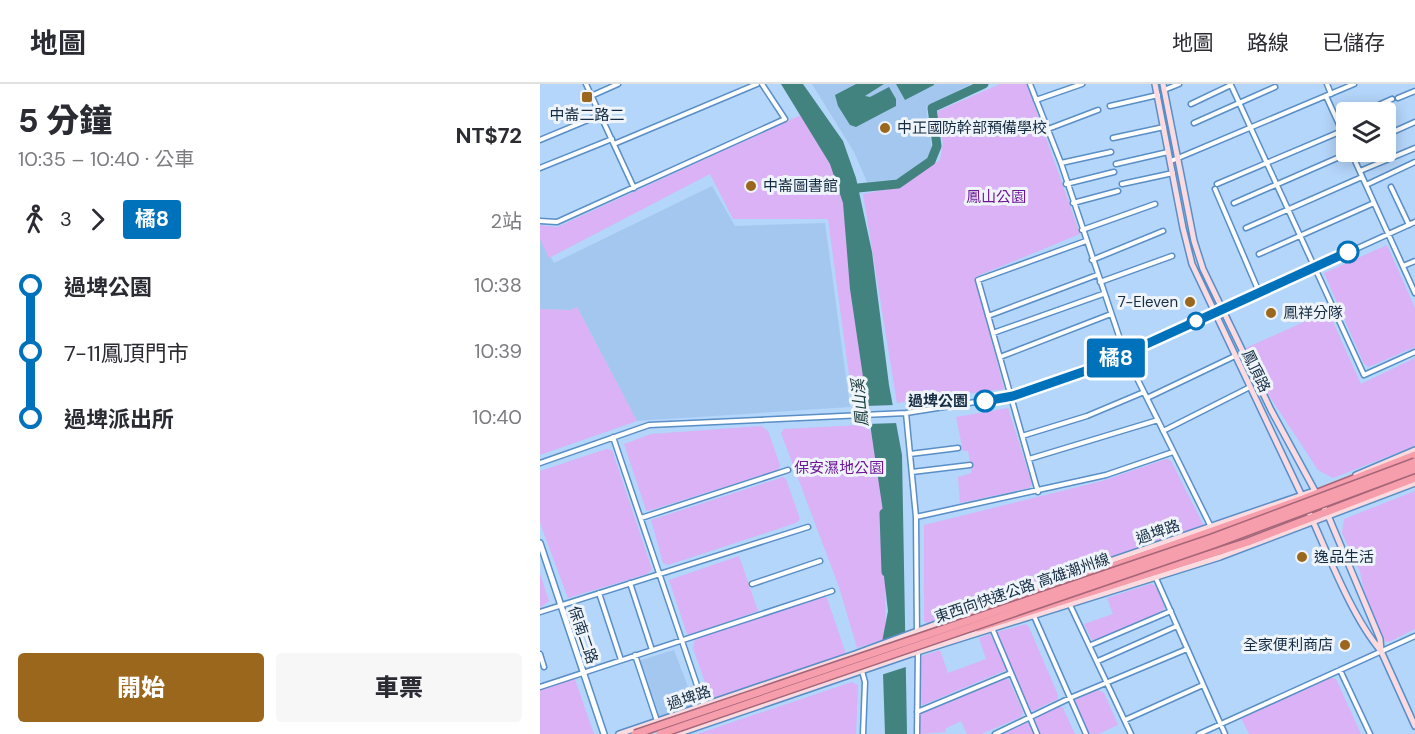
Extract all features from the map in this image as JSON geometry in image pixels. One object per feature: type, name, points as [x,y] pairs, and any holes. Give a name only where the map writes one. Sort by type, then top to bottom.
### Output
[{"type":"highway","points":[[926,639],[976,614],[1357,479],[1415,455]]},
{"type":"highway","name":"東西向快速公路 高雄潮州線","points":[[660,734],[1212,538],[1415,462]]},
{"type":"highway","name":"東西向快速公路 高雄潮州線","points":[[635,734],[1214,544],[1415,469]]},
{"type":"highway","points":[[926,639],[1032,612],[1313,521],[1415,478]]},
{"type":"main road","name":"鳳頂路","points":[[1155,84],[1187,247],[1214,313],[1313,521],[1372,641],[1381,651],[1415,726]]},
{"type":"main road","name":"鳳頂路","points":[[1164,87],[1194,241],[1203,270],[1271,410],[1328,515],[1380,639],[1381,651]]},
{"type":"main road","points":[[1317,492],[1415,450]]},
{"type":"main road","points":[[1328,515],[1415,483]]},
{"type":"main road","name":"過埤路","points":[[619,734],[868,649],[1070,575],[1303,497]]},
{"type":"main road","points":[[918,652],[1220,557],[1313,521]]},
{"type":"main road","name":"過埤路","points":[[677,734],[918,652]]},
{"type":"street","points":[[586,84],[634,188]]},
{"type":"street","points":[[591,96],[618,84]]},
{"type":"street","points":[[540,168],[613,142],[757,84]]},
{"type":"street","points":[[540,221],[557,222],[785,119],[762,84]]},
{"type":"street","points":[[1030,84],[1060,163],[1125,354],[1211,527]]},
{"type":"street","points":[[1036,100],[1082,84]]},
{"type":"street","points":[[1164,87],[1179,84]]},
{"type":"street","points":[[1327,84],[1336,115]]},
{"type":"street","points":[[1170,161],[1354,84]]},
{"type":"street","points":[[1191,104],[1232,85],[1364,375],[1415,352]]},
{"type":"street","points":[[1194,123],[1275,87]]},
{"type":"street","points":[[1398,98],[1415,91]]},
{"type":"street","points":[[1110,106],[1158,95]]},
{"type":"street","points":[[1385,102],[1392,99]]},
{"type":"street","points":[[1047,129],[1098,110]]},
{"type":"street","points":[[540,140],[600,115]]},
{"type":"street","points":[[1396,131],[1415,122]]},
{"type":"street","points":[[1113,138],[1164,127]]},
{"type":"street","points":[[1259,292],[1216,186],[1336,134]]},
{"type":"street","points":[[1360,171],[1415,147]]},
{"type":"street","points":[[1060,163],[1111,152]]},
{"type":"street","points":[[1116,164],[1168,152]]},
{"type":"street","points":[[1234,203],[1336,159]]},
{"type":"street","points":[[1356,162],[1413,284],[1415,293]]},
{"type":"street","points":[[1366,185],[1415,162]]},
{"type":"street","points":[[1066,184],[1114,172]]},
{"type":"street","points":[[1122,184],[1173,173]]},
{"type":"street","points":[[1246,228],[1362,177]]},
{"type":"street","points":[[1391,187],[1408,225]]},
{"type":"street","points":[[1073,203],[1119,191]]},
{"type":"street","points":[[1259,254],[1374,203]]},
{"type":"street","points":[[1082,230],[1155,204]]},
{"type":"street","points":[[540,463],[649,424],[906,413],[1013,396],[1069,377],[1125,354],[1415,222]]},
{"type":"street","points":[[1092,260],[1162,231]]},
{"type":"street","points":[[1038,492],[1013,396],[978,280],[1086,241]]},
{"type":"street","points":[[1100,282],[1172,256]]},
{"type":"street","points":[[1403,266],[1415,261]]},
{"type":"street","points":[[988,316],[1097,274]]},
{"type":"street","points":[[993,333],[1103,294]]},
{"type":"street","points":[[1000,357],[1110,314]]},
{"type":"street","points":[[1147,398],[1235,356]]},
{"type":"street","points":[[1162,431],[1251,387]]},
{"type":"street","points":[[1023,436],[1087,416],[1144,392]]},
{"type":"street","points":[[906,413],[916,517],[917,734]]},
{"type":"street","points":[[1029,459],[1158,420]]},
{"type":"street","points":[[614,437],[704,706]]},
{"type":"street","points":[[910,454],[958,448]]},
{"type":"street","points":[[916,517],[1038,492],[1106,475],[1173,452]]},
{"type":"street","points":[[912,472],[970,465]]},
{"type":"street","points":[[641,518],[788,470]]},
{"type":"street","points":[[540,612],[808,527]]},
{"type":"street","name":"保南二路","points":[[540,543],[604,734]]},
{"type":"street","points":[[752,584],[820,561]]},
{"type":"street","points":[[1155,576],[1225,734]]},
{"type":"street","points":[[630,583],[652,650]]},
{"type":"street","points":[[540,687],[832,591]]},
{"type":"street","points":[[599,593],[621,660]]},
{"type":"street","points":[[1070,605],[1091,645],[1131,734]]},
{"type":"street","points":[[1091,645],[1171,611]]},
{"type":"street","points":[[1034,616],[1086,734]]},
{"type":"street","points":[[1098,661],[1177,626]]},
{"type":"street","points":[[992,628],[1038,734]]},
{"type":"street","points":[[1199,734],[1415,636]]},
{"type":"street","points":[[995,734],[1070,698],[1187,649]]},
{"type":"street","points":[[540,654],[544,667]]},
{"type":"street","points":[[635,655],[657,722]]},
{"type":"street","points":[[1340,670],[1370,734]]},
{"type":"street","points":[[862,671],[866,682],[863,734]]},
{"type":"street","points":[[917,712],[1011,673]]},
{"type":"street","points":[[1125,720],[1203,685]]},
{"type":"shaded area","points":[[781,84],[803,84],[843,141],[856,178],[872,252],[889,385],[902,455],[907,734],[885,734],[882,642],[888,611],[884,577],[888,545],[850,289],[843,203],[830,164]]},
{"type":"shaded area","name":"中正國防幹部預備學校","points":[[812,84],[971,84],[926,107],[932,149],[929,158],[900,179],[867,182],[854,152]]},
{"type":"shaded area","points":[[856,84],[884,84],[865,96],[870,97],[889,87],[896,99],[896,106],[856,127],[850,125],[838,106],[835,95]]},
{"type":"shaded area","points":[[896,84],[934,84],[934,85],[905,100]]},
{"type":"shaded area","points":[[712,186],[735,226],[825,223],[850,407],[637,421],[577,307],[570,310],[540,309],[540,239],[554,263]]},
{"type":"shaded area","points":[[674,650],[695,705],[658,719],[638,661]]},
{"type":"green space","name":"鳳山公園","points":[[1000,84],[1027,84],[1080,234],[975,277],[1004,389],[897,403],[863,194],[894,188],[940,160],[943,143],[936,112]]},
{"type":"green space","points":[[801,115],[839,179],[856,273],[869,405],[853,405],[828,219],[733,219],[710,174],[549,258],[540,239],[540,225],[557,227]]},
{"type":"green space","points":[[1387,245],[1415,308],[1415,347],[1369,367],[1364,364],[1324,273]]},
{"type":"green space","points":[[577,307],[637,421],[540,455],[540,309],[570,310]]},
{"type":"green space","points":[[1328,311],[1361,384],[1415,358],[1415,446],[1333,478],[1318,470],[1268,394],[1246,348]]},
{"type":"green space","points":[[1008,408],[1032,484],[1029,488],[960,503],[958,477],[972,473],[968,451],[963,451],[956,417]]},
{"type":"green space","name":"保安濕地公園","points":[[860,425],[870,430],[883,470],[886,639],[857,648],[839,587],[781,433],[784,429]]},
{"type":"green space","points":[[761,426],[768,431],[780,465],[778,470],[646,510],[624,444],[651,434]]},
{"type":"green space","points":[[606,449],[612,450],[652,569],[647,574],[568,598],[540,523],[540,471]]},
{"type":"green space","points":[[1166,459],[1171,461],[1204,526],[1200,529],[1059,575],[928,624],[924,621],[924,525],[1102,481]]},
{"type":"green space","points":[[783,477],[786,479],[800,519],[796,523],[668,565],[663,563],[651,520]]},
{"type":"green space","points":[[1415,491],[1415,629],[1389,642],[1384,641],[1367,603],[1360,572],[1342,533],[1344,519]]},
{"type":"green space","points":[[739,556],[758,611],[690,635],[687,634],[669,580]]},
{"type":"green space","points":[[540,573],[549,601],[540,608]]},
{"type":"green space","points":[[1150,584],[1155,585],[1165,606],[1162,611],[1095,641],[1092,640],[1084,624],[1113,614],[1107,598]]},
{"type":"green space","points":[[823,596],[827,598],[846,654],[714,698],[710,697],[693,648],[695,639]]},
{"type":"green space","points":[[1026,624],[1058,695],[1058,699],[1033,711],[1029,710],[997,635],[997,632]]},
{"type":"green space","points":[[990,634],[1007,668],[1004,671],[923,705],[919,704],[922,656],[940,650],[948,673],[986,659],[979,638]]},
{"type":"green space","points":[[1004,678],[1009,680],[1023,712],[1021,717],[981,734],[967,734],[961,721],[945,729],[946,732],[919,734],[919,715],[922,712]]},
{"type":"green space","points":[[1331,678],[1336,679],[1361,734],[1249,734],[1241,718]]},
{"type":"green space","points":[[575,679],[594,734],[540,734],[540,689]]},
{"type":"green space","points":[[852,682],[858,685],[856,734],[697,734]]},
{"type":"green space","points":[[1098,690],[1104,693],[1118,725],[1098,734],[1089,734],[1074,703],[1076,699]]},
{"type":"green space","points":[[1058,706],[1063,708],[1075,734],[1040,734],[1034,721],[1036,717]]},
{"type":"green space","points":[[1028,722],[1035,734],[1001,734]]},
{"type":"pier","points":[[895,405],[898,423],[867,424],[865,406]]},
{"type":"pier","points":[[908,631],[909,666],[881,675],[879,642]]},
{"type":"waterway","points":[[848,189],[898,184],[931,161],[937,146],[932,108],[984,84]]},
{"type":"waterway","name":"鳳山溪","points":[[884,513],[886,572]]},
{"type":"bus line","name":"橘8","points":[[985,401],[1013,396],[1094,368],[1348,252]]},
{"type":"place","name":"中崙二路二","points":[[587,97]]},
{"type":"place","name":"中正國防幹部預備學校","points":[[885,128]]},
{"type":"place","name":"中崙圖書館","points":[[751,186]]},
{"type":"place","name":"7-Eleven","points":[[1190,302]]},
{"type":"place","name":"鳳祥分隊","points":[[1271,313]]},
{"type":"place","name":"過埤公園","points":[[985,401]]},
{"type":"place","name":"逸品生活","points":[[1302,557]]},
{"type":"place","name":"全家便利商店","points":[[1345,645]]}]
